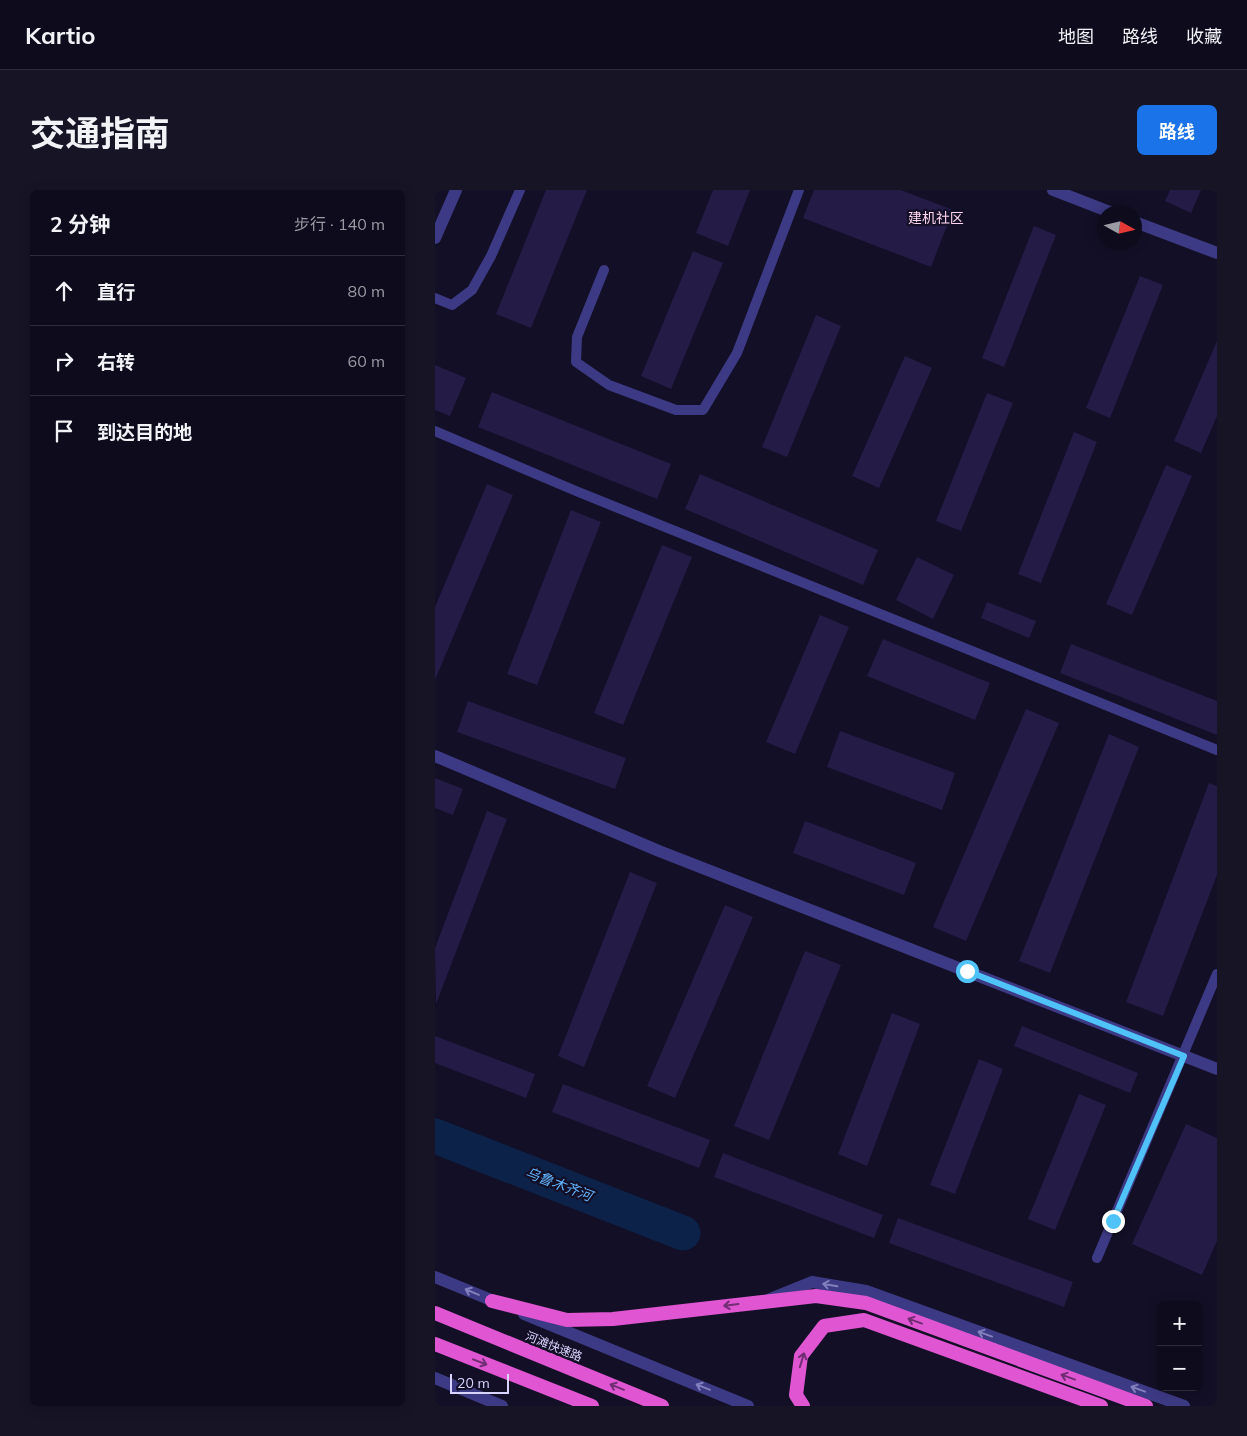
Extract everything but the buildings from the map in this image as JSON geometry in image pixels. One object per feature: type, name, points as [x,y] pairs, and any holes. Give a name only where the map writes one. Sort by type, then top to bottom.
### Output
[{"type":"highway","points":[[492,1301],[567,1320],[613,1319],[816,1296],[866,1303],[1146,1406]]},
{"type":"highway","name":"河滩快速路","points":[[435,1313],[662,1406]]},
{"type":"highway","points":[[803,1406],[796,1394],[801,1356],[824,1326],[864,1320],[1101,1406]]},
{"type":"highway","points":[[435,1344],[592,1406]]},
{"type":"street","points":[[435,238],[456,190]]},
{"type":"street","points":[[1053,190],[1097,207]]},
{"type":"street","points":[[1142,225],[1217,254]]},
{"type":"street","points":[[435,756],[659,851],[1217,1069]]},
{"type":"street","points":[[435,1276],[748,1406]]},
{"type":"street","points":[[764,1301],[811,1282],[865,1291],[1183,1406]]},
{"type":"street","points":[[435,1378],[502,1406]]},
{"type":"lane","points":[[435,298],[452,305],[472,290],[491,256],[520,190]]},
{"type":"lane","points":[[604,270],[577,337],[576,362],[609,385],[667,407],[676,410],[703,410],[737,353],[799,190]]},
{"type":"lane","points":[[435,431],[576,491],[1217,750]]},
{"type":"lane","points":[[1097,1258],[1184,1056],[1217,974]]},
{"type":"waterway","name":"乌鲁木齐河","points":[[435,1136],[683,1233]]},
{"type":"district","name":"建机社区","points":[[936,218]]},
{"type":"route","points":[[967,971],[1184,1056],[1113,1221]]}]
